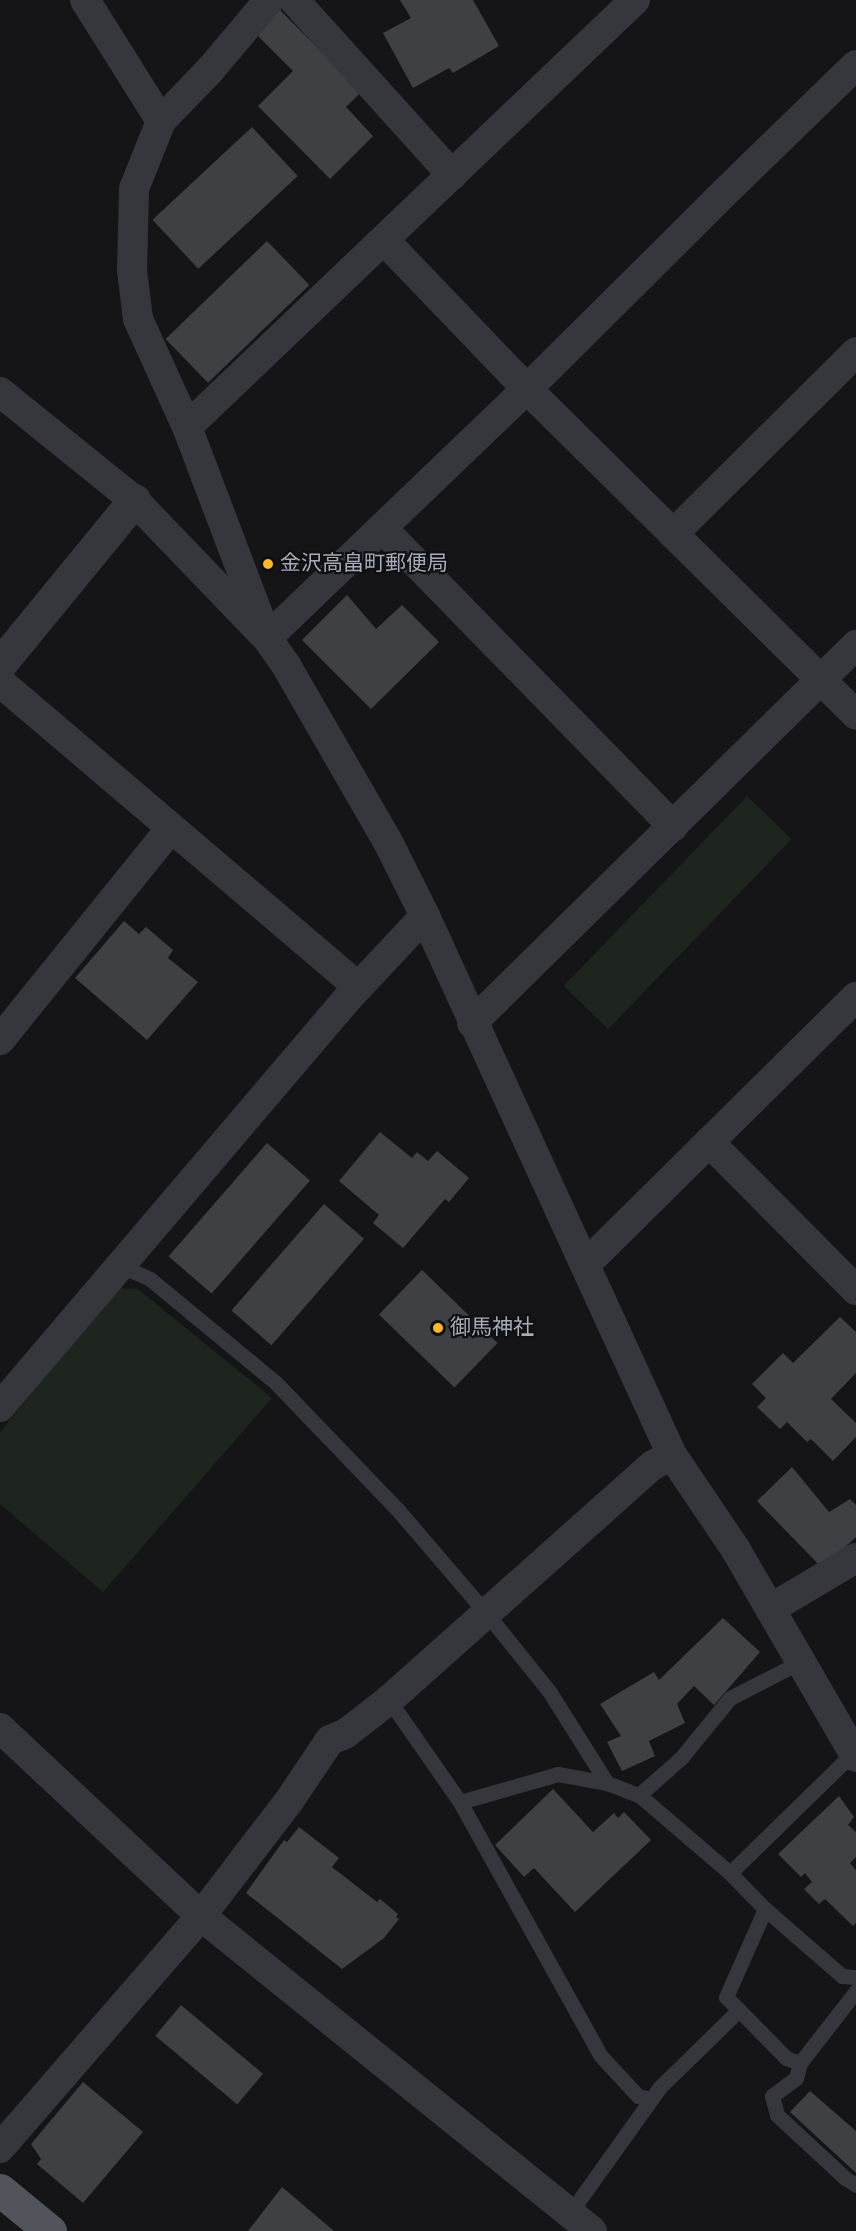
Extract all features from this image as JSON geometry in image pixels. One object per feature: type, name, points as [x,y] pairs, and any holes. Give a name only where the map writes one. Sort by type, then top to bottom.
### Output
[{"type":"main road","points":[[0,2190],[50,2231]]},
{"type":"street","points":[[85,0],[161,120]]},
{"type":"street","points":[[267,638],[187,427],[138,319],[132,270],[134,189],[161,120],[210,70],[269,0]]},
{"type":"street","points":[[294,0],[452,175]]},
{"type":"street","points":[[187,427],[635,0]]},
{"type":"street","points":[[267,638],[527,389],[856,65]]},
{"type":"street","points":[[384,240],[527,389],[856,715]]},
{"type":"street","points":[[673,534],[856,351]]},
{"type":"street","points":[[0,392],[134,500],[267,638],[287,667],[387,840],[425,916],[472,1023],[586,1263],[672,1455],[736,1550],[855,1755]]},
{"type":"street","points":[[0,664],[134,500]]},
{"type":"street","points":[[382,528],[673,826]]},
{"type":"street","points":[[472,1023],[856,645]]},
{"type":"street","points":[[0,682],[358,987]]},
{"type":"street","points":[[0,1040],[171,828]]},
{"type":"street","points":[[0,1407],[358,987],[425,916]]},
{"type":"street","points":[[586,1263],[856,997]]},
{"type":"street","points":[[709,1142],[856,1290]]},
{"type":"street","points":[[0,2148],[201,1916],[289,1801],[330,1740],[345,1734],[388,1700],[653,1465],[672,1455]]},
{"type":"street","points":[[770,1610],[856,1558]]},
{"type":"street","points":[[0,1728],[201,1916],[581,2222]]},
{"type":"lane","points":[[121,1266],[150,1279],[276,1383],[396,1509],[487,1614],[549,1691],[607,1783]]},
{"type":"lane","points":[[639,1795],[681,1758],[729,1698],[800,1662]]},
{"type":"lane","points":[[388,1700],[459,1802],[600,2055],[638,2096],[651,2099]]},
{"type":"lane","points":[[730,1873],[855,1755]]},
{"type":"lane","points":[[459,1802],[558,1774],[607,1783],[639,1795],[730,1873],[765,1909],[842,1976],[856,1977]]},
{"type":"lane","points":[[765,1909],[726,1996],[786,2058],[800,2062]]},
{"type":"lane","points":[[856,1991],[800,2062],[796,2078],[772,2096],[777,2115],[845,2178],[856,2185]]},
{"type":"lane","points":[[581,2222],[651,2099],[739,2010]]},
{"type":"shaded area","points":[[747,796],[792,839],[608,1029],[564,986]]},
{"type":"shaded area","points":[[118,1288],[138,1289],[272,1398],[103,1592],[0,1504],[0,1432]]},
{"type":"building","points":[[400,0],[473,0],[499,46],[453,73],[449,68],[413,88],[383,33],[411,18]]},
{"type":"building","points":[[280,10],[361,92],[346,107],[373,136],[330,179],[258,106],[293,71],[256,34]]},
{"type":"building","points":[[252,127],[298,176],[198,269],[153,220]]},
{"type":"building","points":[[267,241],[309,285],[208,383],[166,339]]},
{"type":"building","points":[[347,595],[376,629],[402,605],[439,642],[371,709],[302,640]]},
{"type":"building","points":[[124,921],[139,934],[146,927],[173,950],[168,958],[198,982],[147,1040],[75,978]]},
{"type":"building","points":[[380,1132],[412,1158],[417,1152],[428,1161],[437,1151],[469,1178],[449,1202],[445,1199],[403,1248],[373,1223],[379,1215],[339,1181]]},
{"type":"building","points":[[267,1143],[310,1180],[212,1294],[169,1256]]},
{"type":"building","points":[[324,1204],[364,1239],[271,1345],[231,1310]]},
{"type":"building","name":"御馬神社","points":[[422,1270],[498,1343],[454,1388],[379,1315]]},
{"type":"building","points":[[840,1317],[856,1332],[856,1373],[831,1399],[856,1423],[856,1437],[833,1461],[811,1439],[807,1442],[787,1422],[780,1429],[757,1407],[766,1398],[752,1384],[783,1353],[793,1363]]},
{"type":"building","points":[[792,1467],[829,1512],[850,1499],[856,1505],[856,1537],[822,1568],[757,1501]]},
{"type":"building","points":[[723,1618],[760,1652],[714,1705],[694,1686],[677,1704],[685,1723],[649,1741],[655,1756],[622,1771],[607,1742],[621,1736],[600,1704],[654,1672],[659,1680]]},
{"type":"building","points":[[553,1789],[593,1832],[614,1813],[618,1818],[624,1812],[651,1840],[575,1912],[534,1868],[524,1877],[495,1845]]},
{"type":"building","points":[[839,1796],[854,1817],[848,1825],[856,1832],[856,1857],[850,1863],[856,1870],[856,1923],[853,1926],[825,1899],[819,1904],[804,1889],[812,1882],[805,1873],[801,1877],[778,1854]]},
{"type":"building","points":[[299,1827],[339,1858],[332,1867],[377,1902],[380,1899],[398,1914],[396,1917],[399,1919],[384,1938],[342,1969],[246,1893],[284,1840],[287,1842]]},
{"type":"building","points":[[181,2005],[263,2074],[237,2104],[155,2036]]},
{"type":"building","points":[[83,2082],[143,2132],[83,2203],[37,2164],[41,2159],[31,2144]]},
{"type":"building","points":[[810,2091],[856,2131],[856,2173],[790,2112]]},
{"type":"building","points":[[282,2187],[334,2231],[248,2231]]},
{"type":"place","name":"金沢高畠町郵便局","points":[[268,564]]},
{"type":"place","name":"御馬神社","points":[[438,1328]]}]
